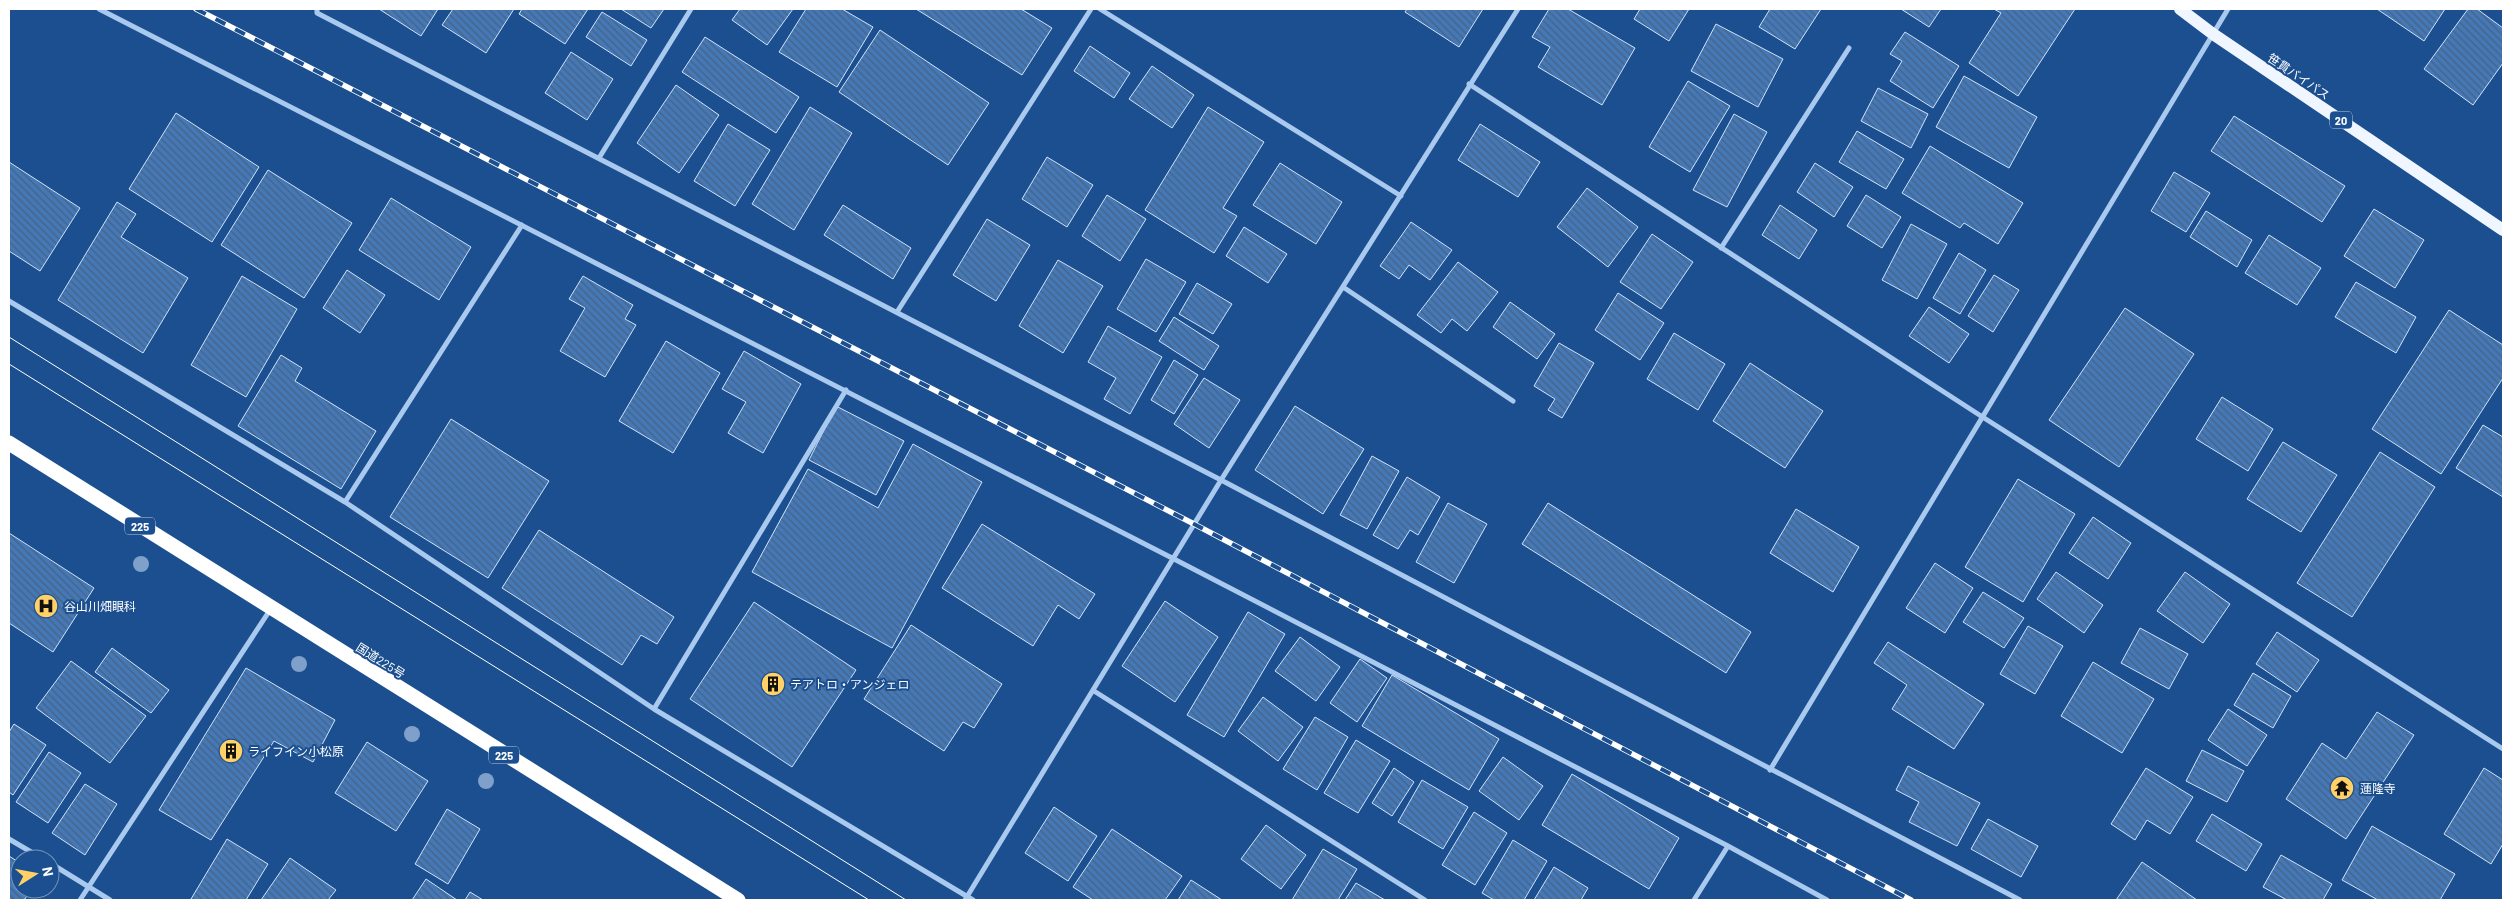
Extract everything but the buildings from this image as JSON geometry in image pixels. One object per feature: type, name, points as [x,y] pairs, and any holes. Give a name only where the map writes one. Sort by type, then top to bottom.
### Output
[{"type":"highway","name":"国道225号","points":[[9,443],[738,900]]},
{"type":"main road","name":"笹貫バイパス","points":[[2180,9],[2213,34],[2503,230]]},
{"type":"street","points":[[99,9],[1174,559],[1728,846],[1828,900]]},
{"type":"street","points":[[317,9],[317,13],[1221,480],[2020,900]]},
{"type":"street","points":[[598,158],[691,9]]},
{"type":"street","points":[[897,312],[1091,9]]},
{"type":"street","points":[[1100,9],[1401,196]]},
{"type":"street","points":[[9,301],[345,502],[654,708],[968,899],[1221,480],[1518,9]]},
{"type":"street","points":[[1770,770],[2228,9]]},
{"type":"street","points":[[1721,248],[1849,48]]},
{"type":"street","points":[[1469,84],[1982,416],[2503,748]]},
{"type":"street","points":[[345,502],[522,225]]},
{"type":"street","points":[[1343,287],[1513,401]]},
{"type":"street","points":[[654,708],[846,390]]},
{"type":"street","points":[[80,900],[271,609]]},
{"type":"street","points":[[1094,691],[1425,900]]},
{"type":"street","points":[[9,839],[26,849]]},
{"type":"street","points":[[1694,900],[1728,846]]},
{"type":"street","points":[[60,870],[110,900]]},
{"type":"tram line","points":[[9,337],[906,900]]},
{"type":"tram line","points":[[9,364],[869,900]]},
{"type":"railway","points":[[196,9],[1194,524],[1911,900]]},
{"type":"place","name":"谷山川畑眼科","points":[[46,606]]},
{"type":"place","name":"テアトロ・アンジェロ","points":[[773,684]]},
{"type":"place","name":"ライフイン小松原","points":[[231,751]]},
{"type":"place","name":"蓮隆寺","points":[[2342,788]]}]
